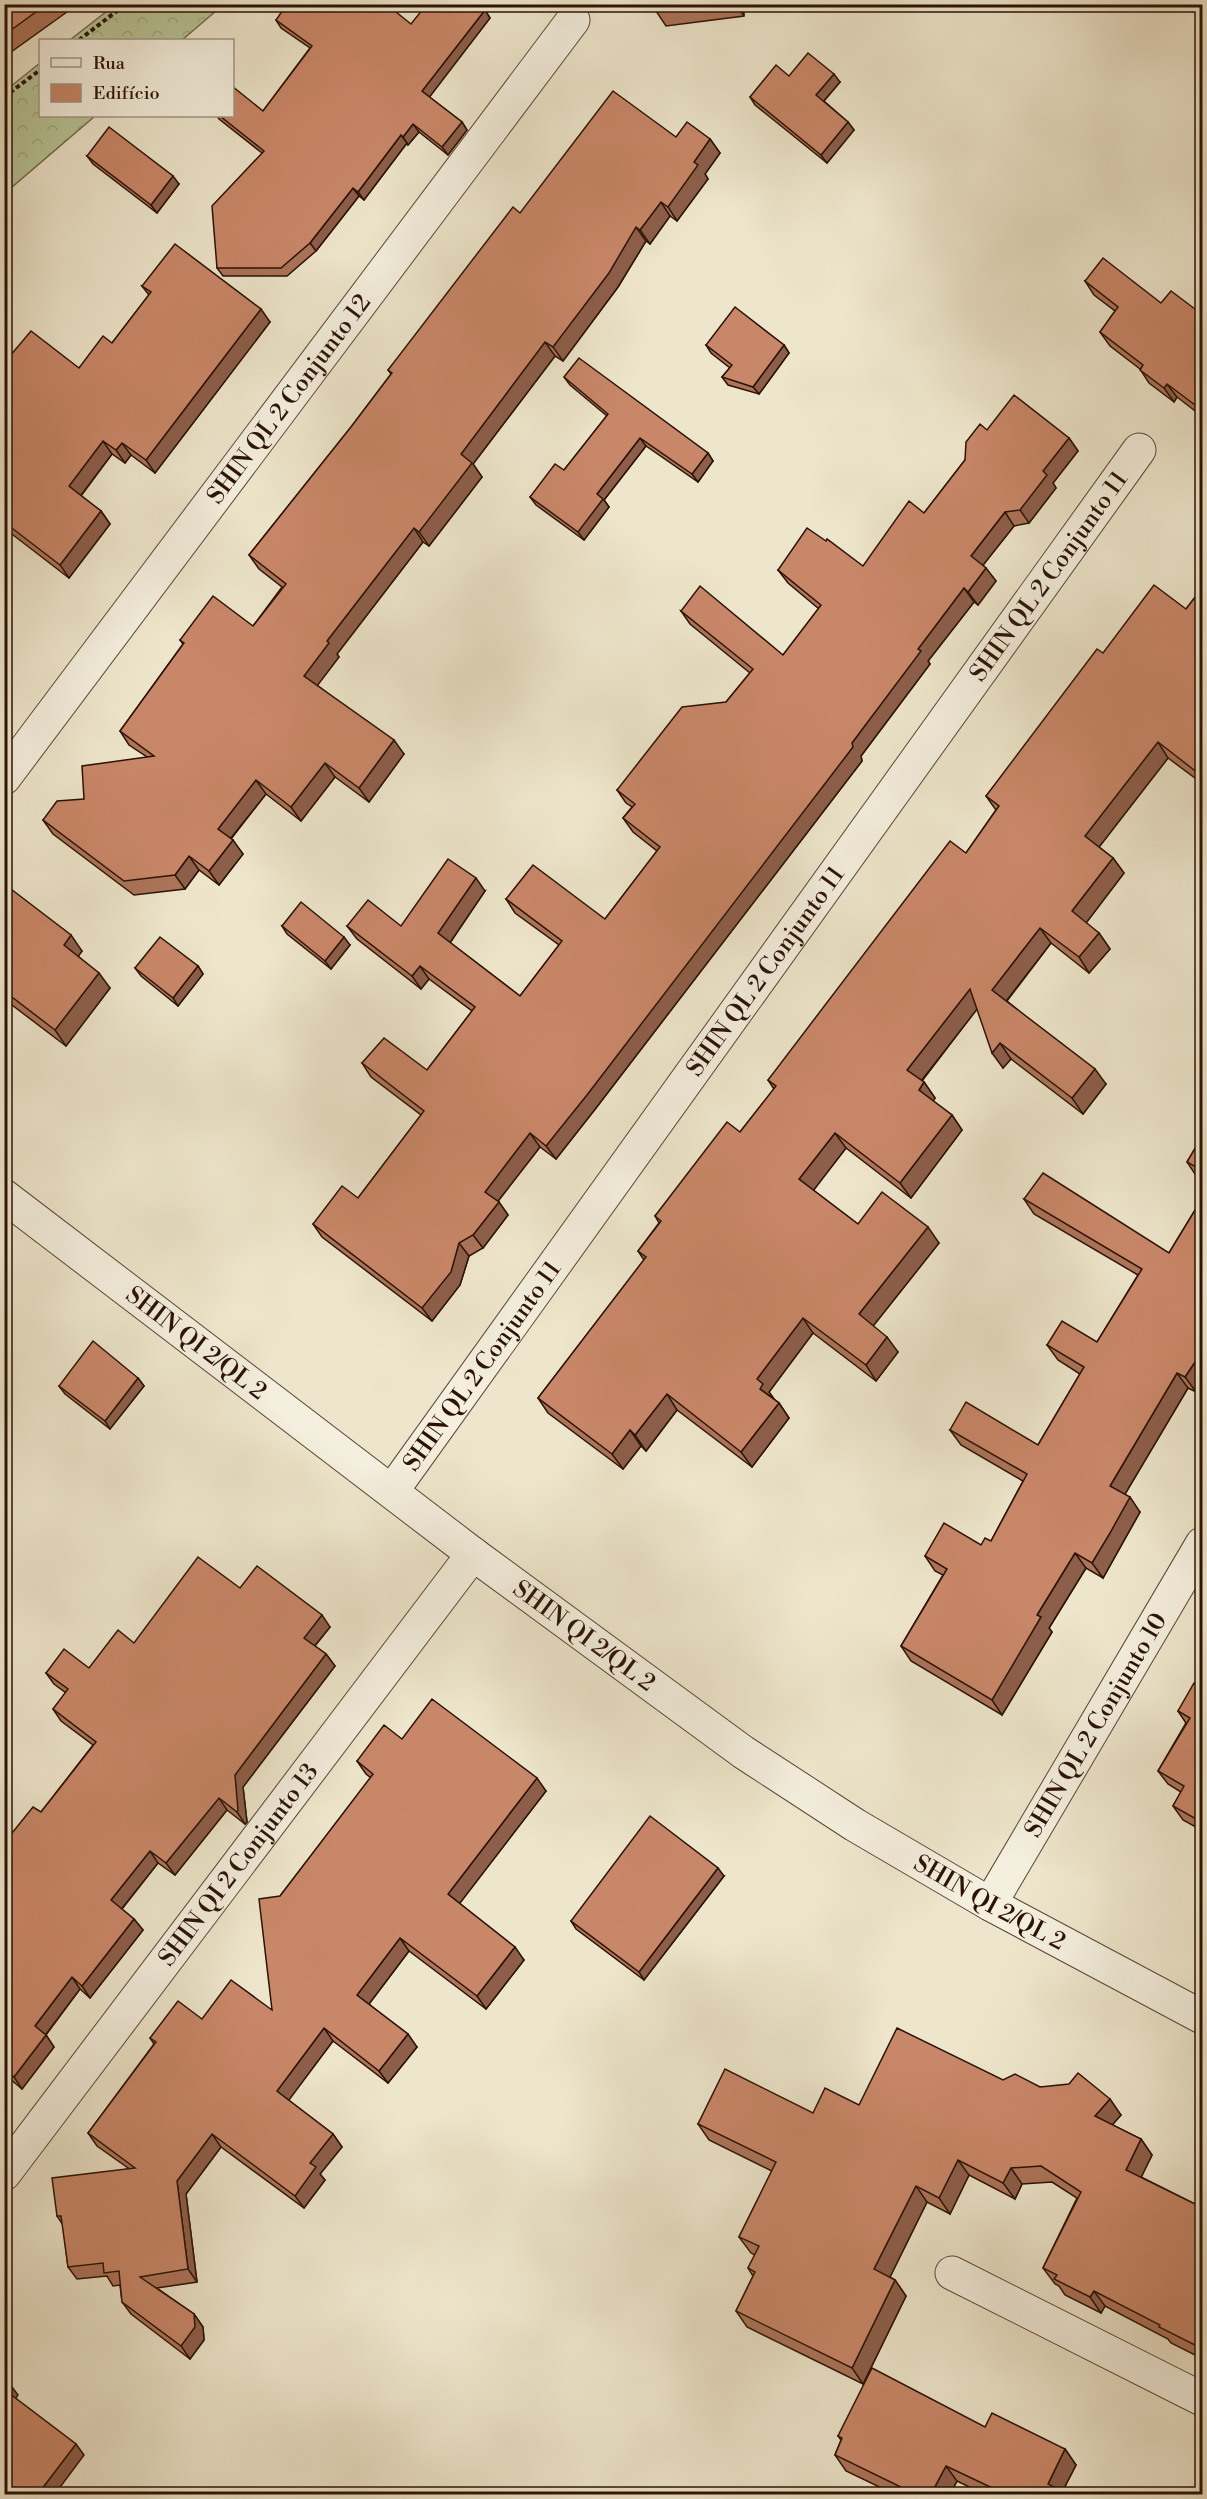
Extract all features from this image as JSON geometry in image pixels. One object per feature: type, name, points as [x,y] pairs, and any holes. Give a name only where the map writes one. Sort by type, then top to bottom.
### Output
[{"type":"street","name":"SHIN QL 2 Conjunto 12","points":[[4,778],[573,20]]},
{"type":"street","name":"SHIN QL 2 Conjunto 11","points":[[393,1491],[1139,450]]},
{"type":"street","name":"SHIN QI 2/QL 2","points":[[4,1196],[473,1554],[743,1752],[855,1825],[990,1904],[1203,2017]]},
{"type":"street","name":"SHIN QL 2 Conjunto 10","points":[[990,1904],[1203,1544]]},
{"type":"street","name":"SHIN QI 2 Conjunto 13","points":[[4,2174],[473,1554]]},
{"type":"street","points":[[952,2273],[1203,2398]]},
{"type":"path","points":[[80,39],[126,4]]},
{"type":"path","points":[[4,97],[39,71]]},
{"type":"green space","points":[[116,4],[223,4],[183,39],[71,39]]},
{"type":"green space","points":[[39,64],[39,117],[94,117],[5,193],[5,91]]},
{"type":"building","points":[[4,4],[47,4],[4,35]]},
{"type":"building","points":[[287,4],[362,4],[366,8],[369,4],[386,4],[411,24],[427,4],[478,4],[485,10],[422,91],[462,122],[442,147],[413,124],[403,137],[401,135],[358,192],[353,188],[310,243],[281,268],[217,268],[212,206],[264,151],[221,117],[234,117],[234,88],[263,111],[312,46],[276,20]]},
{"type":"building","points":[[655,4],[705,4],[656,11]]},
{"type":"building","points":[[808,53],[834,74],[816,95],[848,122],[821,155],[750,97],[776,65],[789,76]]},
{"type":"building","points":[[613,91],[676,137],[687,122],[710,139],[694,162],[698,165],[668,207],[661,202],[640,230],[636,227],[609,273],[553,347],[545,342],[461,454],[472,463],[419,532],[414,528],[327,641],[329,643],[304,676],[394,740],[359,788],[325,763],[291,807],[256,780],[218,829],[233,840],[209,871],[189,856],[175,875],[124,881],[43,820],[57,801],[84,799],[82,766],[154,756],[120,731],[184,643],[180,640],[213,596],[253,626],[286,584],[249,555],[392,373],[388,370],[513,207],[520,213]]},
{"type":"building","points":[[109,127],[173,176],[151,205],[87,156]]},
{"type":"building","points":[[175,244],[261,309],[146,460],[122,443],[116,450],[103,441],[69,486],[101,511],[60,565],[4,522],[4,459],[11,451],[4,446],[4,363],[31,331],[79,368],[103,336],[112,343],[151,292],[142,286]]},
{"type":"building","points":[[1103,258],[1161,303],[1171,291],[1203,315],[1203,411],[1167,384],[1164,388],[1140,370],[1143,365],[1100,332],[1118,307],[1085,281]]},
{"type":"building","points":[[735,307],[784,345],[753,387],[722,377],[732,365],[706,345]]},
{"type":"building","points":[[579,358],[708,453],[692,474],[640,438],[597,494],[603,499],[578,532],[530,497],[555,464],[564,470],[608,414],[564,377]]},
{"type":"building","points":[[1014,395],[1069,438],[1043,471],[1047,475],[1020,510],[1005,512],[971,556],[986,568],[968,592],[964,588],[918,649],[921,651],[852,743],[853,747],[587,1095],[546,1146],[530,1133],[485,1192],[499,1202],[473,1235],[459,1243],[451,1272],[422,1308],[313,1224],[342,1186],[358,1198],[424,1111],[362,1063],[384,1038],[427,1070],[475,1007],[420,966],[412,976],[347,926],[368,900],[401,926],[448,859],[476,878],[438,933],[520,996],[562,941],[506,899],[533,865],[605,919],[660,847],[623,818],[635,804],[617,790],[682,707],[726,702],[753,669],[681,611],[700,586],[783,655],[821,605],[778,570],[807,528],[826,541],[827,539],[863,566],[909,501],[924,513],[965,460],[966,442],[980,424],[987,430]]},
{"type":"building","points":[[1154,585],[1186,609],[1203,587],[1203,777],[1158,742],[1085,836],[1113,858],[1072,911],[1099,933],[1079,957],[1040,928],[992,990],[1095,1069],[1072,1098],[1000,1043],[992,1053],[970,989],[907,1070],[924,1082],[919,1090],[952,1115],[900,1183],[835,1133],[799,1179],[858,1224],[882,1192],[928,1227],[859,1314],[887,1337],[866,1365],[803,1318],[757,1379],[763,1384],[760,1389],[779,1403],[741,1452],[667,1394],[635,1435],[630,1430],[612,1454],[538,1398],[646,1257],[638,1251],[661,1221],[655,1216],[727,1122],[740,1132],[776,1086],[768,1080],[950,841],[966,853],[999,806],[986,796],[1097,649],[1103,653]]},
{"type":"building","points":[[7,886],[71,935],[64,945],[99,973],[55,1030],[4,991],[4,889]]},
{"type":"building","points":[[301,902],[344,937],[325,961],[282,926]]},
{"type":"building","points":[[160,937],[198,966],[173,998],[135,968]]},
{"type":"building","points":[[1203,1135],[1203,1171],[1187,1162]]},
{"type":"building","points":[[1043,1173],[1169,1253],[1203,1197],[1203,1361],[1195,1362],[1185,1377],[1177,1373],[1110,1486],[1130,1497],[1110,1533],[1092,1563],[1075,1553],[1037,1615],[1041,1617],[992,1700],[901,1646],[947,1569],[925,1556],[944,1523],[981,1545],[985,1538],[991,1541],[1027,1474],[950,1430],[966,1402],[1038,1445],[1084,1367],[1047,1345],[1062,1321],[1097,1342],[1142,1269],[1024,1199]]},
{"type":"building","points":[[93,1341],[138,1378],[105,1421],[59,1386]]},
{"type":"building","points":[[198,1557],[240,1588],[257,1566],[322,1615],[304,1638],[326,1654],[235,1775],[237,1812],[219,1798],[166,1863],[150,1851],[111,1900],[134,1919],[82,1986],[72,1977],[35,2026],[46,2035],[14,2077],[4,2069],[4,1843],[33,1807],[41,1812],[96,1742],[53,1709],[68,1689],[46,1673],[64,1649],[89,1668],[118,1630],[134,1643]]},
{"type":"building","points":[[1194,1683],[1203,1688],[1203,1823],[1173,1806],[1184,1786],[1158,1771],[1190,1718],[1178,1711]]},
{"type":"building","points":[[432,1699],[537,1778],[448,1894],[515,1947],[477,1996],[400,1938],[357,1995],[408,2034],[379,2071],[324,2028],[277,2091],[333,2134],[310,2163],[316,2167],[295,2196],[212,2134],[177,2181],[188,2269],[140,2277],[194,2314],[195,2327],[181,2346],[122,2302],[119,2271],[104,2273],[103,2263],[68,2267],[61,2216],[57,2216],[52,2178],[135,2168],[88,2133],[156,2042],[150,2038],[178,2001],[202,2019],[231,1980],[272,2010],[259,1899],[280,1896],[373,1774],[357,1761],[384,1725],[402,1739]]},
{"type":"building","points":[[650,1816],[718,1868],[639,1972],[571,1921]]},
{"type":"building","points":[[897,2028],[1003,2080],[1015,2074],[1040,2087],[1069,2084],[1078,2073],[1110,2099],[1095,2116],[1141,2139],[1126,2170],[1203,2208],[1203,2349],[1094,2291],[1090,2297],[1054,2279],[1057,2275],[1043,2268],[1081,2192],[1041,2166],[1011,2168],[1003,2183],[958,2160],[939,2198],[916,2186],[874,2269],[895,2280],[852,2368],[736,2311],[755,2272],[748,2268],[759,2246],[739,2237],[776,2162],[698,2124],[725,2069],[813,2113],[825,2088],[859,2105]]},
{"type":"building","points":[[872,2368],[985,2427],[992,2413],[1065,2449],[1048,2484],[1054,2487],[1050,2494],[1005,2494],[946,2466],[931,2494],[915,2494],[835,2455],[842,2438],[838,2436]]},
{"type":"building","points":[[4,2379],[9,2383],[5,2390],[76,2444],[38,2494],[4,2494]]}]
